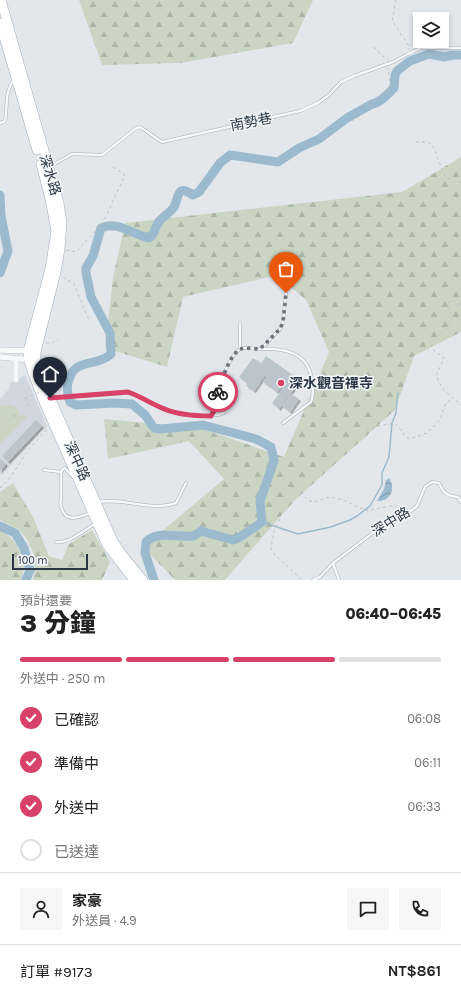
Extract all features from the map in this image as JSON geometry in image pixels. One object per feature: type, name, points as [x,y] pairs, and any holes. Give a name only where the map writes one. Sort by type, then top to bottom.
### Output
[{"type":"main road","name":"深水路","points":[[1,0],[45,169],[56,231],[34,353]]},
{"type":"main road","name":"深水路","points":[[0,23],[45,169],[59,204],[62,223],[56,272],[34,353]]},
{"type":"main road","name":"深中路","points":[[34,353],[49,398],[107,545],[128,568]]},
{"type":"main road","name":"深中路","points":[[49,398],[53,423],[82,488],[128,568]]},
{"type":"main road","points":[[128,568],[134,580]]},
{"type":"main road","points":[[128,568],[143,580]]},
{"type":"street","points":[[0,350],[34,353]]},
{"type":"street","points":[[0,357],[14,358],[34,353]]},
{"type":"street","points":[[14,358],[16,380]]},
{"type":"lane","name":"南勢巷","points":[[45,169],[72,154],[102,155],[135,129],[140,127],[162,142],[300,111],[318,103],[329,95],[341,82],[393,62],[421,48],[461,48]]},
{"type":"lane","points":[[0,123],[5,121],[6,100],[10,87],[16,77]]},
{"type":"lane","points":[[260,349],[280,329],[283,322],[286,293]]},
{"type":"lane","points":[[240,323],[240,349]]},
{"type":"lane","points":[[211,416],[215,409],[217,395],[222,379],[233,356],[240,349],[266,348],[292,353],[302,359],[311,369],[313,397],[311,402],[283,423]]},
{"type":"lane","points":[[49,398],[128,392],[163,409],[194,416],[211,416],[224,413]]},
{"type":"lane","points":[[82,488],[65,468],[63,469],[61,472],[60,504],[65,516],[68,518],[80,517],[105,500],[137,505],[165,507],[176,503],[186,483]]},
{"type":"lane","points":[[44,470],[61,472]]},
{"type":"lane","name":"深中路","points":[[313,580],[320,577],[333,563],[374,532],[402,518],[416,506],[425,487],[432,482],[439,483],[442,491],[449,497],[458,497],[461,502]]},
{"type":"lane","points":[[56,542],[62,543],[97,522]]},
{"type":"lane","points":[[333,563],[339,580]]},
{"type":"path","points":[[396,0],[392,21],[408,46],[408,54]]},
{"type":"path","points":[[374,47],[381,55],[393,62]]},
{"type":"path","points":[[353,121],[355,110],[364,104],[374,101],[388,91],[390,86],[388,64]]},
{"type":"path","points":[[416,142],[428,142],[433,146],[444,174],[456,183],[461,182]]},
{"type":"path","points":[[60,249],[76,252],[103,223],[125,174],[113,167]]},
{"type":"path","points":[[56,272],[74,284],[89,320]]},
{"type":"path","points":[[461,305],[452,300],[448,303],[447,308],[452,322],[446,330],[435,337],[431,342],[432,349],[444,358],[436,376],[443,389],[461,404]]},
{"type":"path","points":[[34,353],[58,340]]},
{"type":"path","points":[[30,409],[25,398],[55,386],[57,390],[49,398]]},
{"type":"path","points":[[366,429],[387,424],[396,424],[406,437],[410,439],[427,433],[440,420],[445,405],[453,397]]},
{"type":"path","points":[[0,488],[13,476],[32,444],[53,423]]},
{"type":"path","points":[[301,492],[309,501],[314,502],[330,497],[343,500],[367,511],[394,505],[397,508],[394,514],[384,523]]},
{"type":"path","points":[[280,519],[274,531],[271,549],[275,555],[302,580]]},
{"type":"shaded area","points":[[25,375],[47,426],[3,474],[0,475],[0,399],[9,389],[10,383]]},
{"type":"green space","points":[[79,0],[313,0],[293,43],[181,63],[102,65]]},
{"type":"green space","points":[[461,157],[461,332],[414,356],[395,410],[294,501],[225,580],[175,580],[143,547],[224,479],[189,441],[108,459],[104,419],[200,428],[284,457],[329,352],[306,300],[277,275],[183,297],[167,367],[105,348],[113,278],[125,223],[402,192]]},
{"type":"green space","points":[[0,406],[14,406],[18,410],[21,417],[23,414],[27,417],[0,445],[0,423],[4,419],[11,426],[16,417],[13,412],[4,409],[0,413]]},
{"type":"green space","points":[[4,409],[12,410],[16,417],[12,426],[0,438],[0,413]]},
{"type":"green space","points":[[13,483],[33,517],[49,556],[62,560],[69,544],[92,530],[110,562],[102,580],[33,580],[36,559],[27,539],[18,529],[0,520],[0,492]]},
{"type":"green space","points":[[0,530],[12,539],[20,551],[23,566],[21,580],[0,580]]},
{"type":"water","points":[[389,478],[392,486],[391,494],[382,501],[377,501],[384,489],[386,480]]},
{"type":"building","name":"深水觀音禪寺","points":[[266,356],[300,380],[279,409],[272,403],[284,387],[282,385],[277,392],[263,382],[267,376],[265,375],[254,391],[246,386]]},
{"type":"building","points":[[253,358],[261,363],[247,383],[239,377]]},
{"type":"building","points":[[292,394],[299,399],[290,412],[282,406]]},
{"type":"building","points":[[36,420],[42,426],[8,462],[2,456]]},
{"type":"building","points":[[1,459],[6,464],[0,471],[0,460]]},
{"type":"waterway","points":[[154,580],[145,553],[146,542],[151,538],[162,535],[193,536],[201,531],[233,540],[262,522],[260,501],[274,461],[271,447],[256,439],[203,425],[161,429],[154,428],[145,415],[132,404],[114,403],[76,405],[70,402],[67,386],[73,371],[77,367],[106,358],[111,354],[110,333],[91,297],[86,273],[86,268],[93,256],[101,228],[107,226],[119,227],[149,238],[153,235],[160,221],[174,207],[179,193],[184,191],[193,195],[199,192],[220,163],[230,155],[278,162],[299,148],[319,139],[347,118],[381,100],[394,88],[395,75],[397,71],[410,61],[429,54],[444,57],[461,55]]},
{"type":"waterway","points":[[0,195],[1,216],[8,251],[0,273]]},
{"type":"waterway","points":[[262,522],[298,534],[331,527],[350,520],[370,506],[382,485],[382,473],[389,457],[392,423],[396,413],[398,393]]},
{"type":"waterway","points":[[0,526],[15,533],[24,548],[30,570],[26,580]]},
{"type":"way so far","points":[[218,392],[222,379],[233,356],[243,348],[260,349],[280,329],[283,322],[286,293]]},
{"type":"place","name":"深水觀音禪寺","points":[[281,383]]},
{"type":"route","points":[[50,398],[128,392],[163,409],[194,416],[211,416],[215,409],[218,392]]}]
